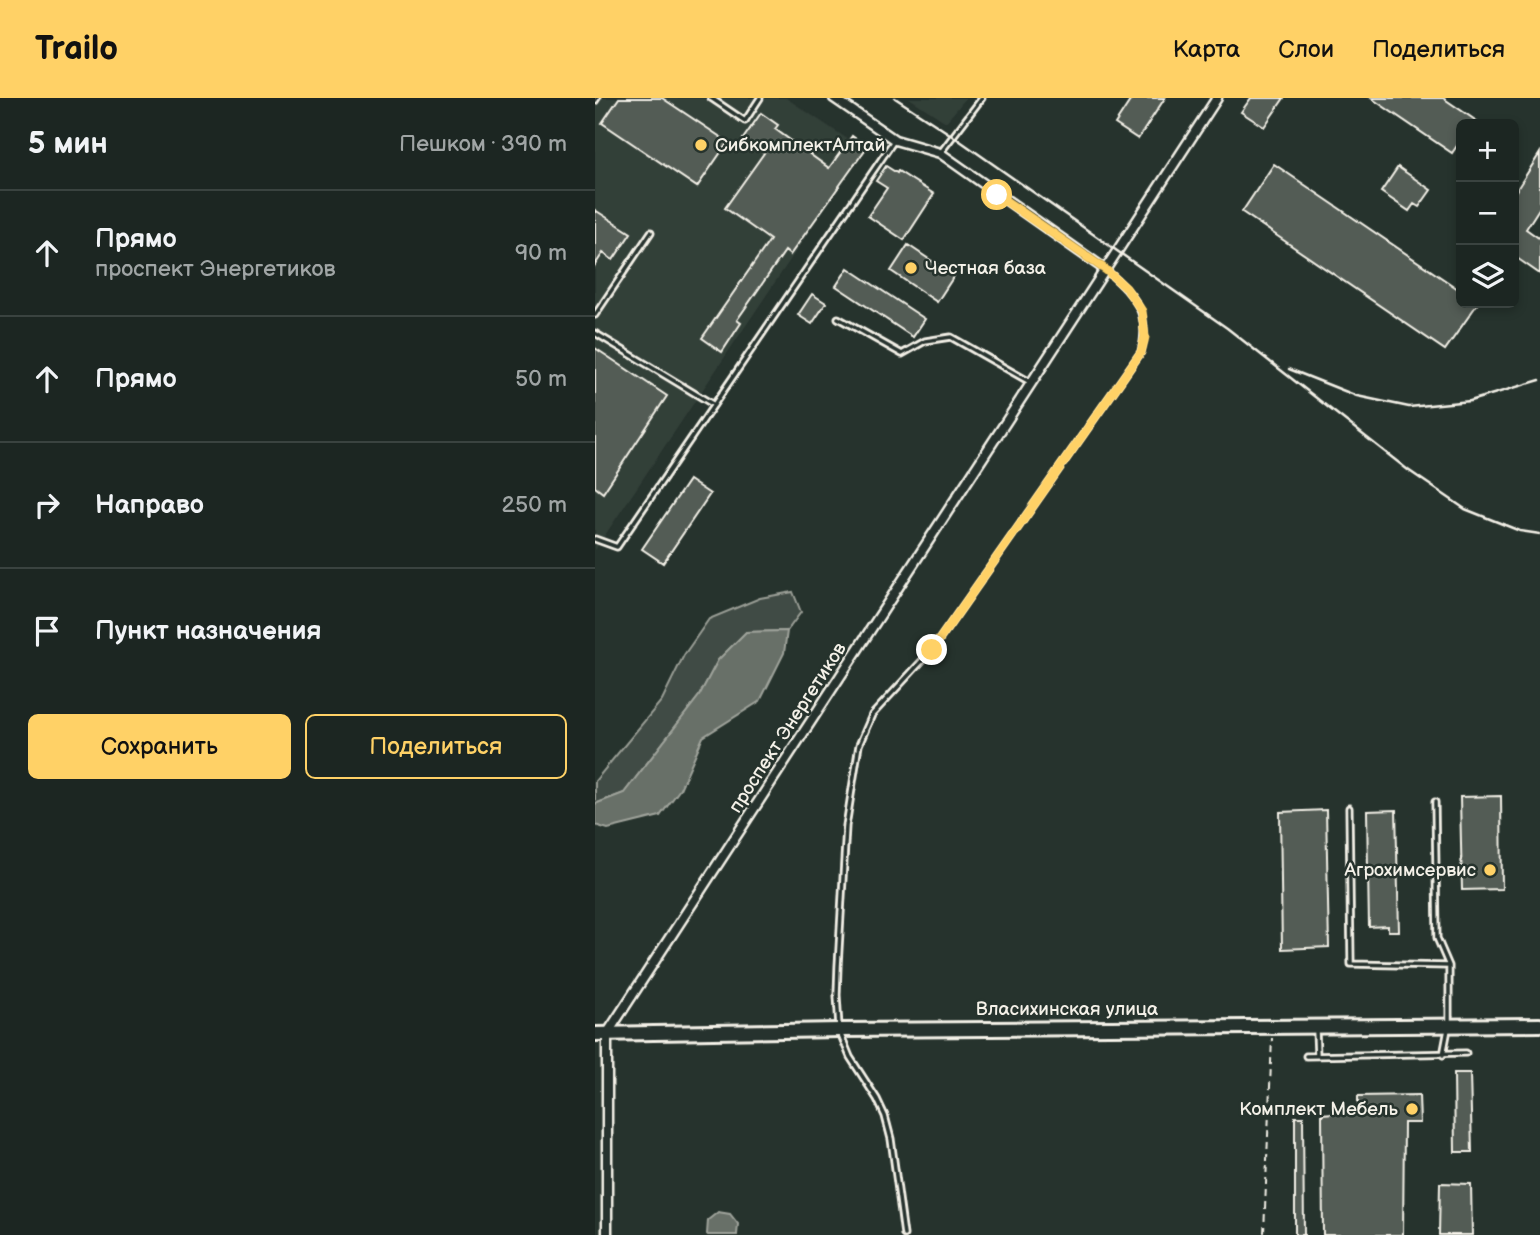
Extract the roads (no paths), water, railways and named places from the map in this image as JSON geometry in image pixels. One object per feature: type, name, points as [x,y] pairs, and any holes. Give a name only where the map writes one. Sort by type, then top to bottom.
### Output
[{"type":"highway","name":"Власихинская улица","points":[[601,1034],[1540,1025]]},
{"type":"street","points":[[834,98],[895,140],[940,153],[1106,270]]},
{"type":"street","name":"проспект Энергетиков","points":[[601,1034],[1032,383],[1217,98]]},
{"type":"street","points":[[601,1034],[607,1235]]},
{"type":"lane","points":[[711,98],[745,121],[760,98]]},
{"type":"lane","points":[[940,153],[982,98]]},
{"type":"lane","points":[[595,539],[617,547],[895,140]]},
{"type":"lane","points":[[595,315],[651,232]]},
{"type":"lane","points":[[904,1235],[891,1139],[885,1116],[850,1057],[840,1030],[838,976],[846,826],[859,745],[872,715],[932,650],[1141,352],[1145,337],[1142,311],[1126,288],[1106,270]]},
{"type":"lane","points":[[838,318],[902,354],[925,341],[951,337],[1032,383]]},
{"type":"lane","points":[[595,333],[714,405]]},
{"type":"lane","points":[[1434,802],[1437,938],[1449,966],[1449,1025],[1443,1055]]},
{"type":"lane","points":[[1349,808],[1351,964],[1449,966]]},
{"type":"lane","points":[[1316,1026],[1317,1056]]},
{"type":"lane","points":[[1306,1056],[1466,1053]]},
{"type":"railway","points":[[895,98],[1227,328],[1408,470],[1465,509],[1520,531],[1540,534]]},
{"type":"railway","points":[[1289,369],[1357,396],[1409,407],[1470,401],[1540,380]]},
{"type":"place","name":"СибкомплектАлтай","points":[[701,145]]},
{"type":"place","name":"Честная база","points":[[911,268]]},
{"type":"place","name":"Агрохимсервис","points":[[1490,870]]},
{"type":"place","name":"Комплект Мебель","points":[[1412,1109]]}]
